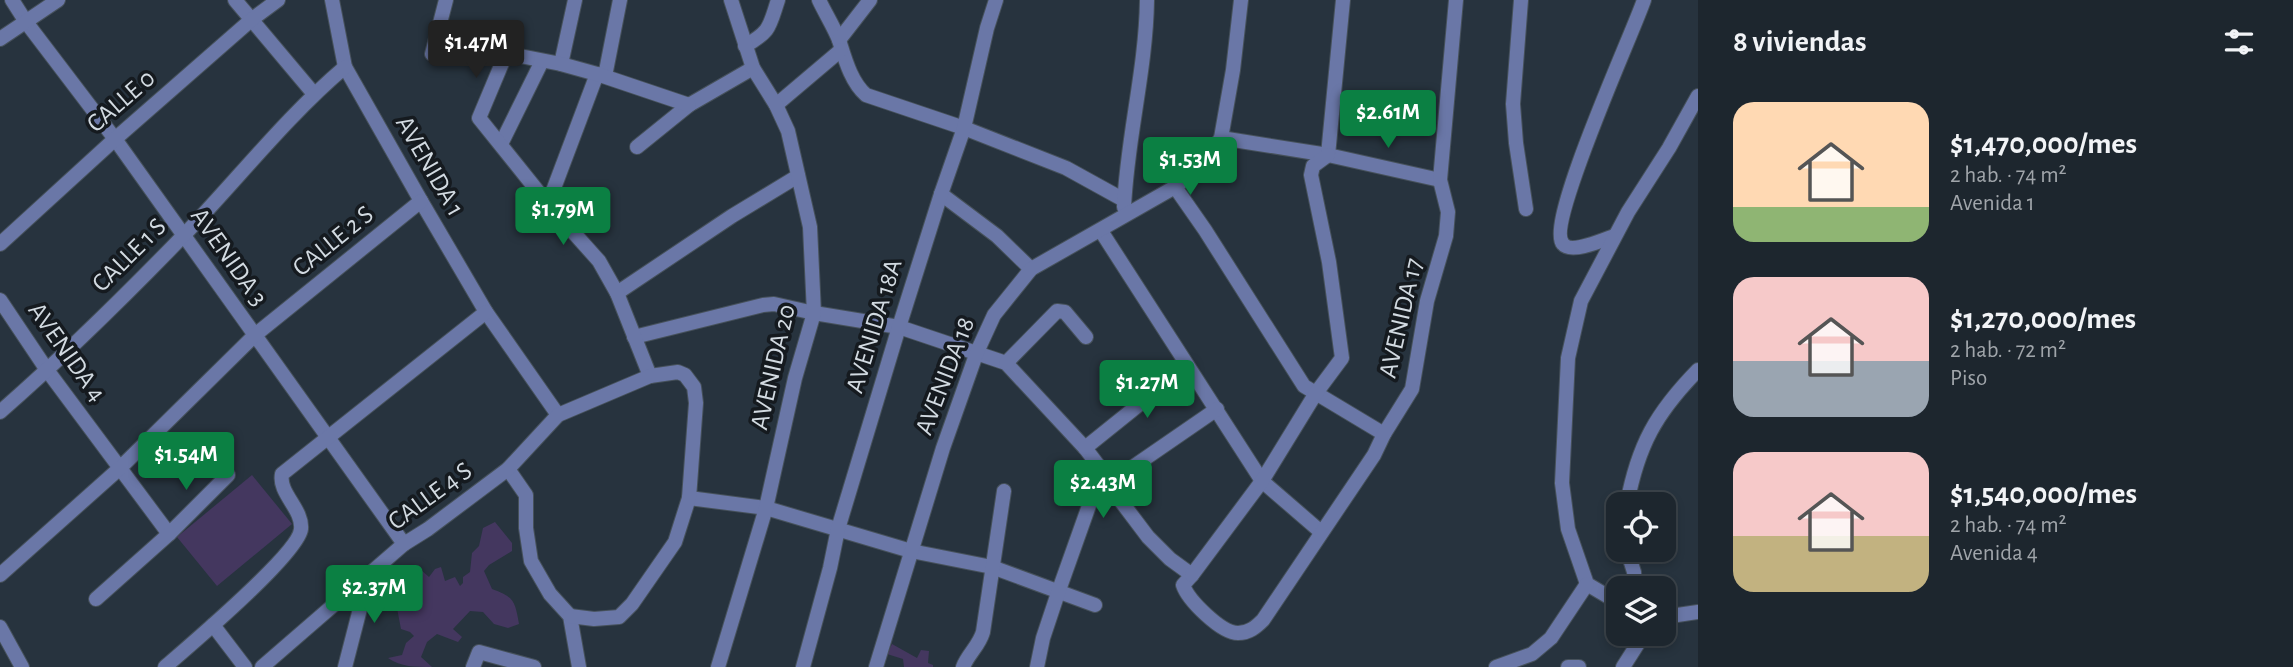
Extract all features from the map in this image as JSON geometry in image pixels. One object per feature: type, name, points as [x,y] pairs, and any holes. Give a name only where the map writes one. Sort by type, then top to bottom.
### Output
[{"type":"street","name":"AVENIDA 3","points":[[12,0],[115,139],[404,544]]},
{"type":"street","points":[[0,38],[58,0]]},
{"type":"street","points":[[235,0],[314,94]]},
{"type":"street","name":"CALLE 0","points":[[0,244],[115,139],[251,20],[278,0]]},
{"type":"street","name":"AVENIDA 1","points":[[332,0],[345,66],[486,312],[558,415]]},
{"type":"street","points":[[432,54],[446,0]]},
{"type":"street","points":[[561,64],[575,0]]},
{"type":"street","points":[[548,204],[601,75],[620,0]]},
{"type":"street","name":"AVENIDA 20","points":[[718,667],[766,508],[795,378],[814,313],[810,227],[788,131],[776,105],[753,68],[732,0]]},
{"type":"street","points":[[745,46],[764,35],[778,0]]},
{"type":"street","points":[[819,0],[859,89],[866,95],[964,128],[1066,169],[1124,200]]},
{"type":"street","points":[[776,105],[840,45],[870,0]]},
{"type":"street","name":"AVENIDA 18A","points":[[803,667],[838,529],[899,327],[964,128],[996,0]]},
{"type":"street","points":[[1124,215],[1147,25],[1147,0]]},
{"type":"street","name":"AVENIDA 18","points":[[876,667],[943,448],[977,352],[995,314],[1031,269],[1175,187],[1203,164],[1221,138],[1233,70],[1241,0]]},
{"type":"street","points":[[634,337],[774,304],[899,327],[1006,363],[1085,448],[1148,537],[1170,559],[1192,575],[1262,481],[1316,393],[1341,360],[1329,262],[1311,175],[1313,166],[1328,155],[1343,0]]},
{"type":"street","name":"AVENIDA 17","points":[[1192,575],[1183,585],[1187,594],[1212,619],[1233,632],[1239,633],[1256,627],[1374,455],[1412,389],[1427,301],[1446,236],[1448,212],[1440,180],[1456,0]]},
{"type":"street","points":[[1521,0],[1514,104],[1516,143],[1526,209]]},
{"type":"street","points":[[1614,236],[1573,248],[1563,244],[1560,239],[1562,219],[1579,160],[1644,0]]},
{"type":"street","points":[[650,376],[617,293],[598,261],[479,118],[505,56],[515,54],[601,75],[689,105]]},
{"type":"street","points":[[500,144],[542,61]]},
{"type":"street","name":"CALLE 1 S","points":[[0,412],[47,370],[184,235],[314,94],[345,66]]},
{"type":"street","points":[[636,146],[689,105],[753,68]]},
{"type":"street","points":[[1606,595],[1587,584],[1568,529],[1562,482],[1568,358],[1581,301],[1614,236],[1698,96]]},
{"type":"street","points":[[1221,138],[1328,155],[1440,180]]},
{"type":"street","points":[[617,293],[732,216],[798,176]]},
{"type":"street","points":[[1175,187],[1304,386],[1384,434]]},
{"type":"street","points":[[941,194],[997,236],[1031,269]]},
{"type":"street","name":"CALLE 2 S","points":[[0,575],[120,468],[255,335],[421,201]]},
{"type":"street","points":[[1101,231],[1262,481],[1321,533]]},
{"type":"street","name":"AVENIDA 4","points":[[0,300],[47,370],[169,534]]},
{"type":"street","points":[[1006,363],[1057,311],[1065,312],[1086,337]]},
{"type":"street","points":[[165,667],[289,552],[299,537],[302,528],[299,517],[280,478],[327,437],[486,312]]},
{"type":"street","points":[[1085,448],[1187,366]]},
{"type":"street","points":[[1630,492],[1640,453],[1655,421],[1674,395],[1698,370]]},
{"type":"street","points":[[558,415],[650,376],[678,372],[685,375],[694,387],[696,403],[689,498],[675,542],[632,604],[619,617],[594,619],[570,616]]},
{"type":"street","points":[[1037,667],[1043,638],[1091,500],[1111,482],[1217,409]]},
{"type":"street","name":"CALLE 4 S","points":[[262,667],[404,544],[508,469],[558,415]]},
{"type":"street","points":[[508,469],[526,495],[526,528],[531,561],[550,594],[570,616],[579,667]]},
{"type":"street","points":[[96,599],[169,534],[228,475]]},
{"type":"street","points":[[963,667],[971,651],[980,642],[1004,491]]},
{"type":"street","points":[[689,498],[766,508],[911,551],[992,567],[1095,605]]},
{"type":"street","points":[[345,667],[369,574]]},
{"type":"street","points":[[1496,667],[1532,654],[1551,638],[1587,584]]},
{"type":"street","points":[[1676,615],[1698,612]]},
{"type":"street","points":[[213,625],[245,667]]},
{"type":"street","points":[[0,627],[22,667]]},
{"type":"street","points":[[1623,667],[1636,646]]},
{"type":"street","points":[[473,667],[479,652],[534,667]]},
{"type":"street","points":[[1568,667],[1579,667]]},
{"type":"shaded area","points":[[252,475],[292,524],[217,586],[177,537]]},
{"type":"shaded area","points":[[495,522],[512,543],[512,551],[484,571],[492,589],[512,601],[519,624],[508,628],[494,624],[483,612],[470,611],[453,629],[462,637],[458,642],[437,634],[427,642],[421,657],[432,667],[403,665],[388,658],[402,655],[406,643],[414,636],[401,629],[396,603],[412,586],[412,576],[421,570],[429,577],[435,569],[441,567],[445,581],[455,577],[460,586],[463,577],[470,572],[472,553],[479,546],[483,528]]},
{"type":"shaded area","points":[[892,644],[917,658],[921,650],[929,651],[928,663],[933,667],[904,667],[903,659],[887,654]]}]
